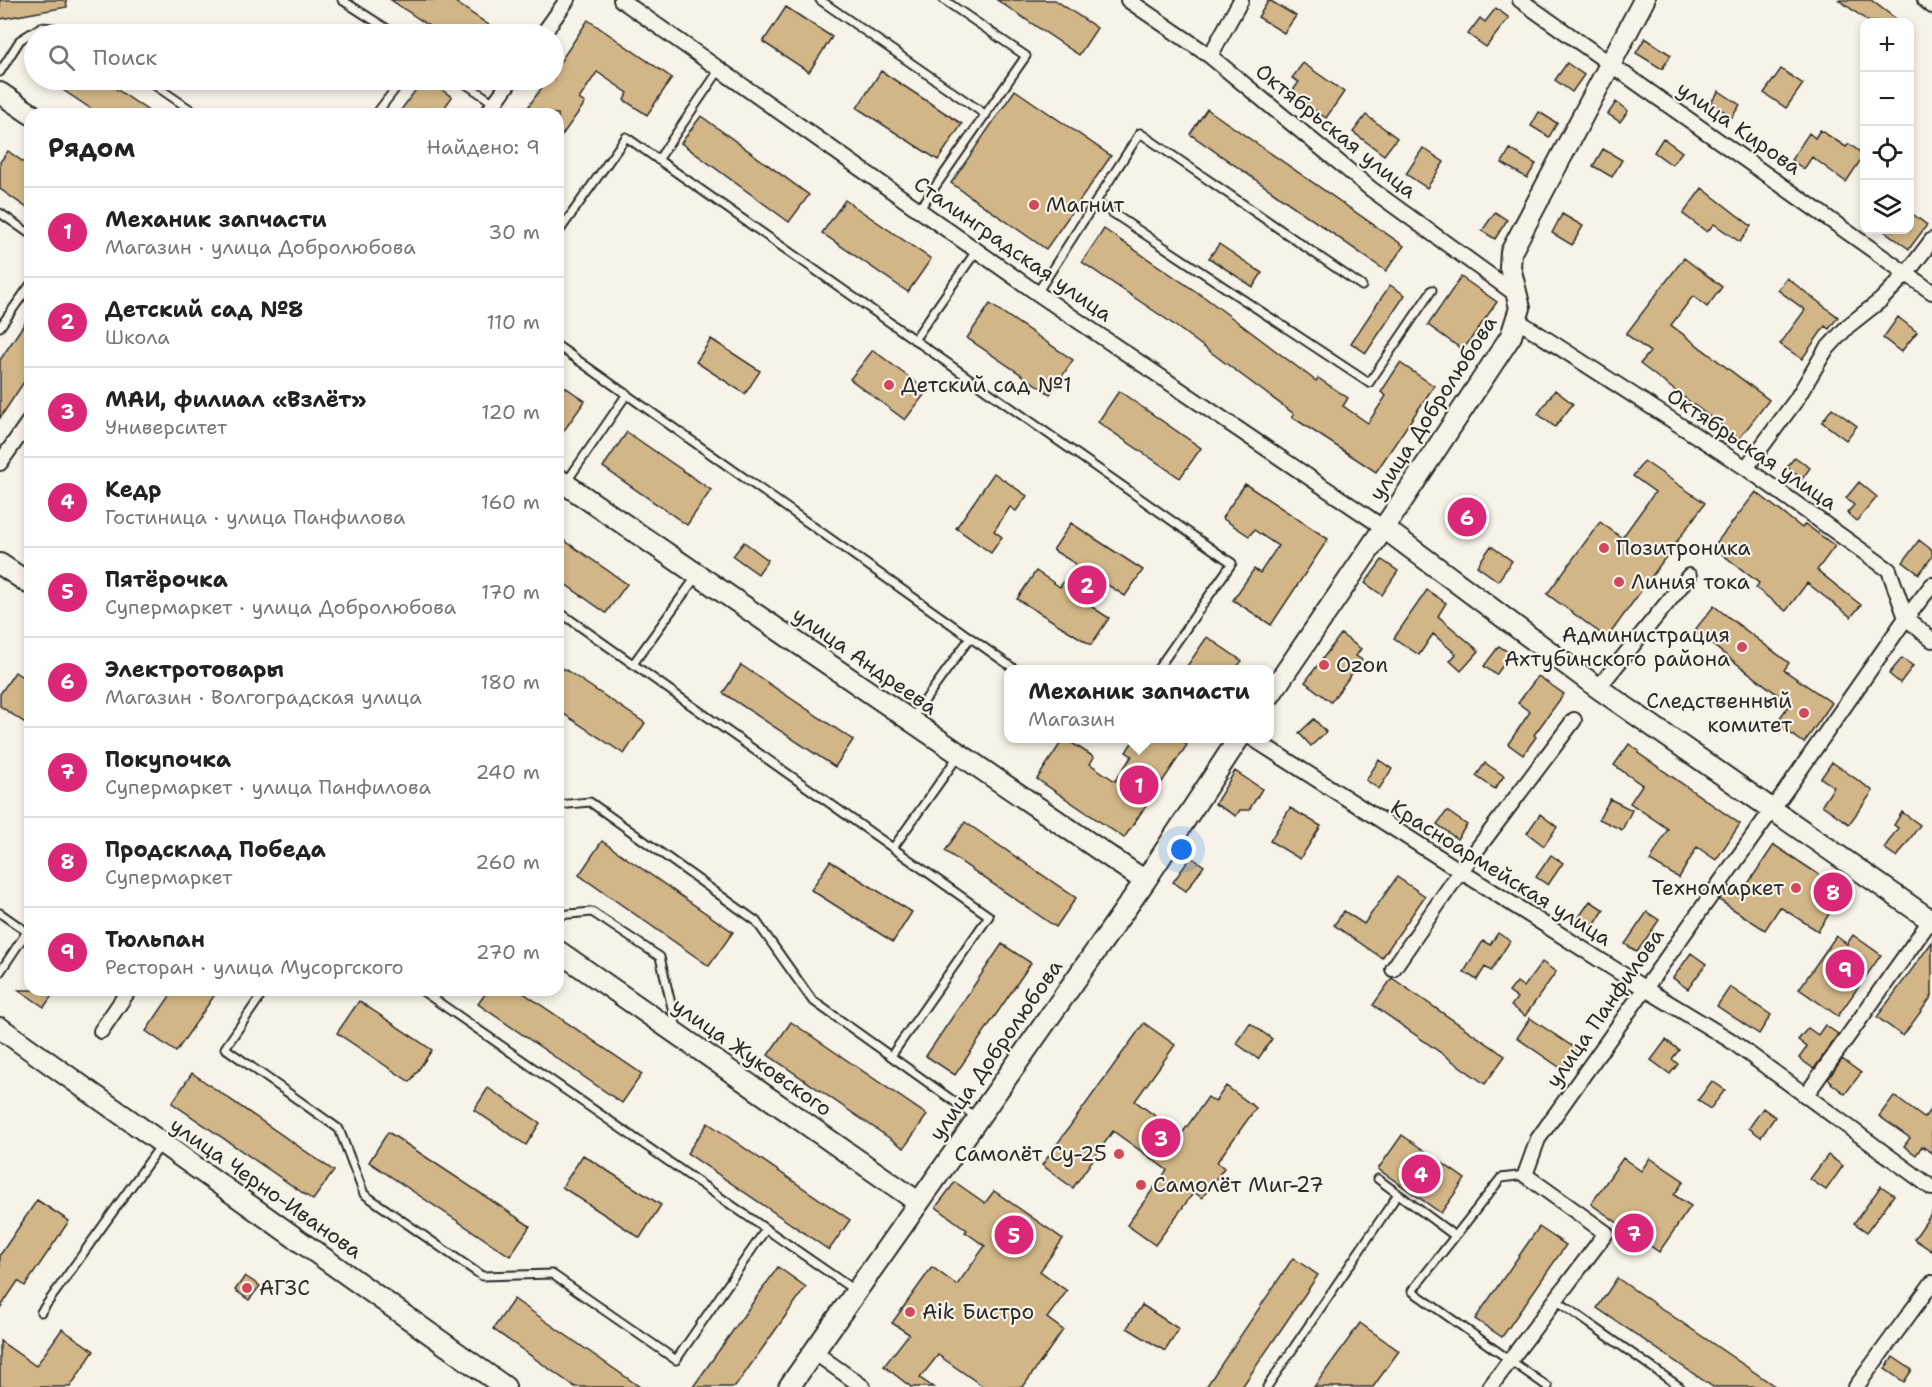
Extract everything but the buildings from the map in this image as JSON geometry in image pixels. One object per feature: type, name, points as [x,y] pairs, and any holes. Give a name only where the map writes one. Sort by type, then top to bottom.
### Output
[{"type":"street","points":[[550,24],[567,0]]},
{"type":"street","name":"Сталинградская улица","points":[[621,0],[1037,293],[1384,528]]},
{"type":"street","name":"Октябрьская улица","points":[[1128,0],[1210,56],[1371,189],[1517,295]]},
{"type":"street","points":[[1210,56],[1241,0]]},
{"type":"street","name":"улица Кирова","points":[[1520,0],[1932,292]]},
{"type":"street","name":"улица Добролюбова","points":[[1274,688],[1384,528],[1511,336],[1520,308],[1510,267],[1511,252],[1644,0]]},
{"type":"street","points":[[1925,0],[1932,6]]},
{"type":"street","points":[[492,108],[504,90]]},
{"type":"street","points":[[0,93],[24,109]]},
{"type":"street","points":[[1746,468],[1796,400],[1825,351],[1848,326],[1881,300],[1907,273],[1932,240]]},
{"type":"street","name":"Октябрьская улица","points":[[1517,320],[1746,468],[1889,570],[1906,618]]},
{"type":"street","points":[[0,463],[5,446],[24,426]]},
{"type":"street","name":"улица Андреева","points":[[564,482],[1144,882]]},
{"type":"street","points":[[1384,528],[1598,688],[1932,920],[1806,1095]]},
{"type":"street","points":[[0,564],[24,580]]},
{"type":"street","points":[[1598,688],[1689,576]]},
{"type":"street","name":"улица Панфилова","points":[[1525,1175],[1538,1139],[1906,618],[1932,585]]},
{"type":"street","points":[[1906,618],[1932,640]]},
{"type":"street","points":[[1393,969],[1460,872],[1574,720]]},
{"type":"street","name":"улица Добролюбова","points":[[789,1387],[1144,882],[1236,743]]},
{"type":"street","name":"Красноармейская улица","points":[[1260,743],[1460,872],[1730,1040],[1932,1188]]},
{"type":"street","name":"улица Жуковского","points":[[564,955],[918,1202]]},
{"type":"street","points":[[101,1031],[125,996]]},
{"type":"street","name":"улица Черно-Иванова","points":[[0,1028],[505,1387]]},
{"type":"street","points":[[1490,1387],[1606,1233],[1525,1175]]},
{"type":"street","points":[[1856,1387],[1932,1283]]},
{"type":"street","points":[[814,1352],[863,1387]]},
{"type":"lane","points":[[342,0],[379,24]]},
{"type":"lane","points":[[820,0],[986,115]]},
{"type":"lane","points":[[920,210],[1026,56],[944,0]]},
{"type":"lane","points":[[0,72],[20,40],[24,38]]},
{"type":"lane","points":[[658,160],[720,69]]},
{"type":"lane","points":[[162,90],[188,108]]},
{"type":"lane","points":[[381,108],[394,90]]},
{"type":"lane","points":[[471,90],[490,108]]},
{"type":"lane","points":[[1037,293],[1140,133],[1362,286]]},
{"type":"lane","points":[[564,225],[626,137],[1232,563],[1160,665]]},
{"type":"lane","points":[[1096,202],[1369,383],[1432,290]]},
{"type":"lane","points":[[0,213],[24,230]]},
{"type":"lane","points":[[914,340],[977,250]]},
{"type":"lane","points":[[0,327],[24,293]]},
{"type":"lane","points":[[564,350],[1010,665]]},
{"type":"lane","points":[[564,478],[627,394]]},
{"type":"lane","points":[[633,664],[697,575]]},
{"type":"lane","points":[[564,615],[989,916],[891,1056]]},
{"type":"lane","points":[[910,721],[970,638]]},
{"type":"lane","points":[[893,848],[959,755]]},
{"type":"lane","points":[[564,804],[590,802],[756,921],[812,1000],[978,1118]]},
{"type":"lane","points":[[564,914],[592,912],[660,957],[678,1034]]},
{"type":"lane","points":[[0,913],[24,928]]},
{"type":"lane","points":[[0,972],[24,936]]},
{"type":"lane","points":[[261,996],[225,1048],[339,1129],[364,1194],[482,1276],[552,1274],[676,1360],[766,1229]]},
{"type":"lane","points":[[430,996],[856,1292]]},
{"type":"lane","points":[[41,1312],[163,1143]]},
{"type":"lane","points":[[1525,1175],[1501,1178],[1412,1291],[1548,1387]]},
{"type":"lane","points":[[1377,1179],[1455,1236]]},
{"type":"lane","points":[[1267,1387],[1398,1194]]},
{"type":"lane","points":[[1556,1300],[1680,1387]]},
{"type":"place","name":"Магнит","points":[[1034,205]]},
{"type":"place","name":"Детский сад №1","points":[[889,385]]},
{"type":"place","name":"Электротовары","points":[[1467,517]]},
{"type":"place","name":"Позитроника","points":[[1604,548]]},
{"type":"place","name":"Линия тока","points":[[1619,582]]},
{"type":"place","name":"Детский сад №8","points":[[1087,585]]},
{"type":"place","name":"Администрация Ахтубинского района","points":[[1742,647]]},
{"type":"place","name":"Ozon","points":[[1324,665]]},
{"type":"place","name":"Следственный комитет","points":[[1804,713]]},
{"type":"place","name":"Механик запчасти","points":[[1139,785]]},
{"type":"place","name":"Техномаркет","points":[[1796,888]]},
{"type":"place","name":"Продсклад Победа","points":[[1833,892]]},
{"type":"place","name":"Тюльпан","points":[[1845,969]]},
{"type":"place","name":"МАИ, филиал «Взлёт»","points":[[1161,1138]]},
{"type":"place","name":"Самолёт Су-25","points":[[1119,1154]]},
{"type":"place","name":"Кедр","points":[[1421,1174]]},
{"type":"place","name":"Самолёт Миг-27","points":[[1141,1185]]},
{"type":"place","name":"Покупочка","points":[[1634,1233]]},
{"type":"place","name":"Пятёрочка","points":[[1014,1235]]},
{"type":"place","name":"АГЗС","points":[[247,1288]]},
{"type":"place","name":"Aik Бистро","points":[[910,1312]]}]
